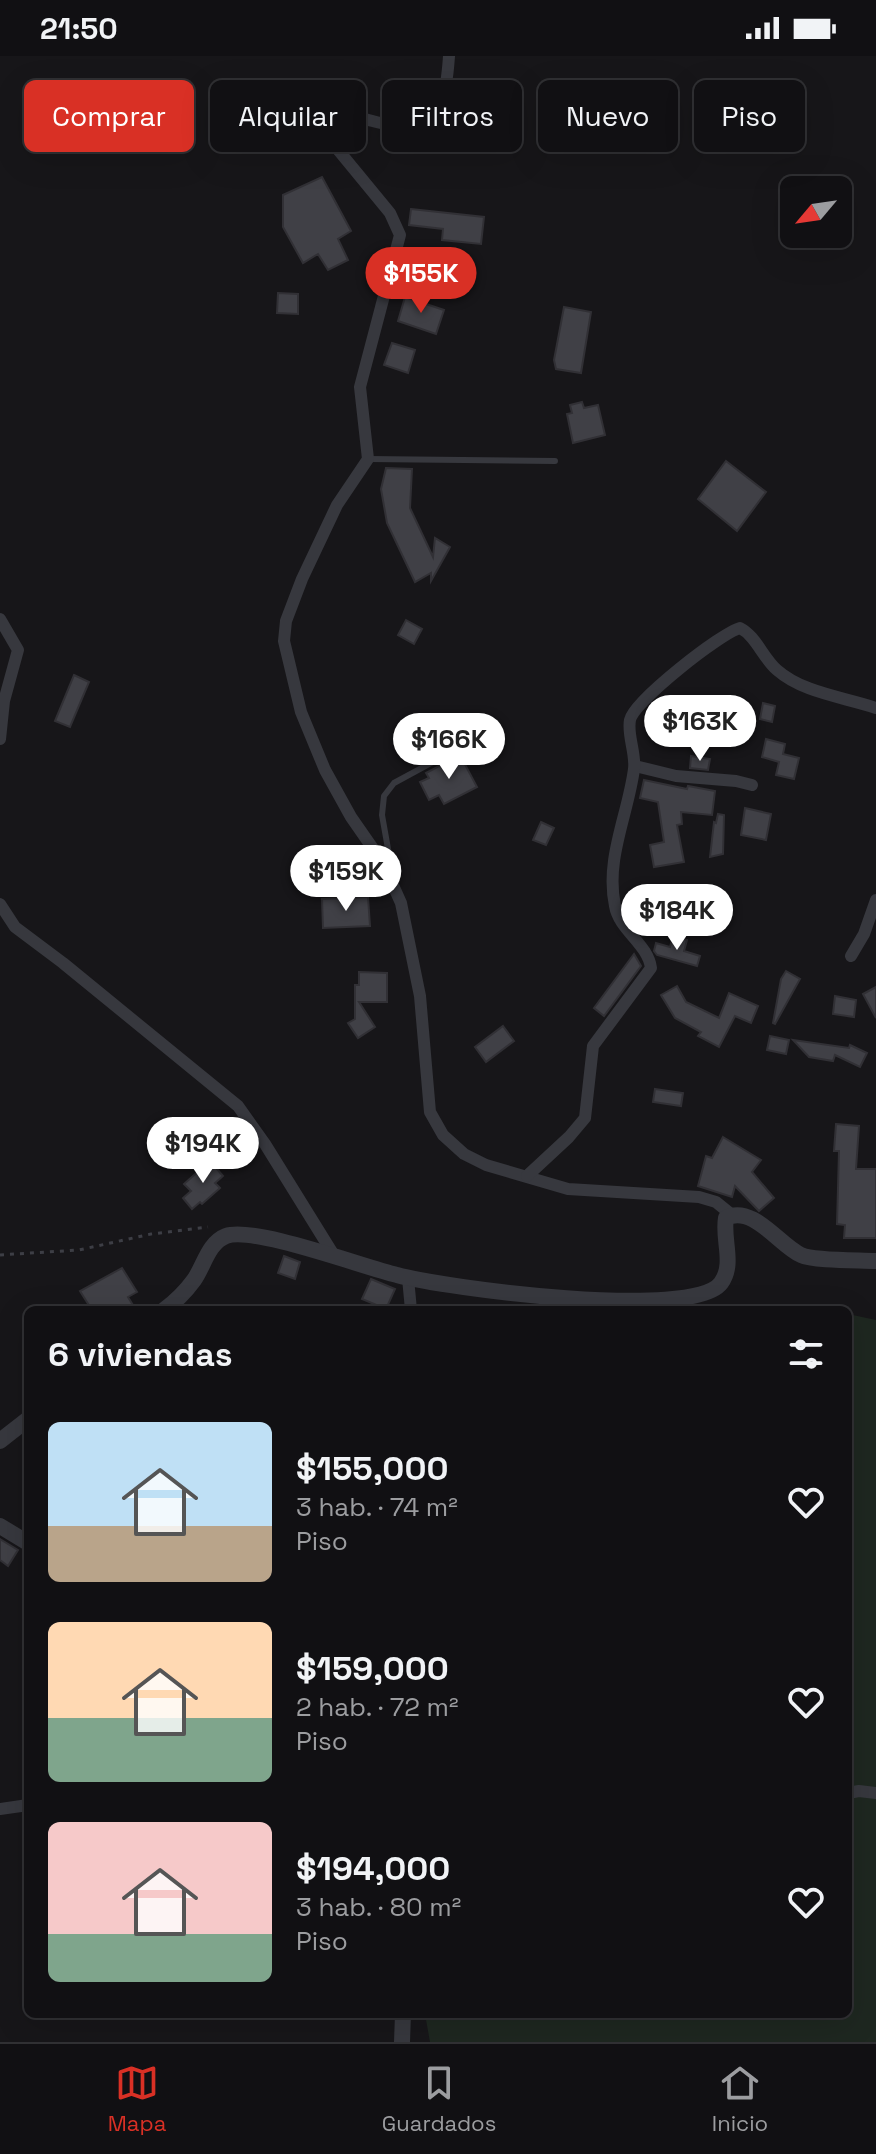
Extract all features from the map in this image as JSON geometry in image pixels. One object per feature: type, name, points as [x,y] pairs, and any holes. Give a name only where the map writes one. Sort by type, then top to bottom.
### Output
[{"type":"street","points":[[449,56],[447,86],[439,110],[424,122],[407,127],[345,115],[337,119],[332,127],[339,151],[390,213],[400,235],[360,387],[368,459],[337,505],[302,579],[286,621],[284,641],[301,712],[325,770],[351,817],[383,863],[401,903],[420,996],[430,1112],[443,1135],[464,1154],[486,1165],[568,1189],[699,1197],[716,1202],[732,1215],[765,1227],[802,1256],[876,1261]]},
{"type":"street","points":[[0,619],[18,650],[4,701],[0,739]]},
{"type":"street","points":[[527,1176],[585,1118],[593,1046],[651,968],[649,958],[616,912],[611,874],[635,766],[629,721],[640,704],[660,684],[736,629],[744,629],[765,658],[787,677],[814,691],[876,708]]},
{"type":"street","points":[[635,766],[676,776],[752,785]]},
{"type":"street","points":[[851,956],[864,934],[876,900]]},
{"type":"street","points":[[0,904],[15,927],[75,972],[238,1106],[335,1257]]},
{"type":"street","points":[[168,1306],[194,1279],[213,1245],[225,1236],[241,1234],[289,1243],[408,1278],[503,1292],[613,1302],[679,1299],[708,1294],[724,1278],[728,1259],[724,1227],[726,1218],[732,1215]]},
{"type":"street","points":[[408,1278],[411,1306]]},
{"type":"street","points":[[0,1441],[24,1422]]},
{"type":"street","points":[[0,1526],[24,1541]]},
{"type":"street","points":[[852,1792],[876,1793]]},
{"type":"street","points":[[0,1809],[24,1806]]},
{"type":"street","points":[[402,2042],[403,2018]]},
{"type":"lane","points":[[368,459],[555,461]]},
{"type":"lane","points":[[393,884],[394,870],[382,815],[384,796],[394,783],[453,751]]},
{"type":"path","points":[[0,1255],[79,1250],[151,1234],[206,1227],[217,1229],[225,1236]]},
{"type":"shaded area","points":[[852,1315],[876,1320],[876,2042],[430,2042],[426,2018],[852,2018]]},
{"type":"building","points":[[322,177],[351,231],[338,239],[348,260],[328,270],[318,254],[303,263],[283,227],[283,195]]},
{"type":"building","points":[[411,209],[484,217],[481,244],[442,240],[443,229],[409,225]]},
{"type":"building","points":[[278,293],[298,294],[298,314],[277,313]]},
{"type":"building","points":[[405,297],[444,310],[436,334],[398,321]]},
{"type":"building","points":[[564,307],[591,312],[581,373],[556,369],[554,360]]},
{"type":"building","points":[[392,343],[415,350],[408,373],[384,365]]},
{"type":"building","points":[[582,402],[584,408],[598,405],[605,435],[573,443],[567,414],[572,413],[570,405]]},
{"type":"building","points":[[726,461],[766,492],[737,531],[698,499]]},
{"type":"building","points":[[386,468],[412,469],[410,508],[433,557],[435,538],[450,547],[431,581],[431,573],[415,582],[387,523],[381,489]]},
{"type":"building","points":[[406,620],[422,629],[414,644],[398,635]]},
{"type":"building","points":[[74,675],[89,682],[70,727],[55,721]]},
{"type":"building","points":[[763,703],[775,706],[772,722],[760,719]]},
{"type":"building","points":[[766,739],[785,744],[783,754],[799,758],[794,779],[776,775],[779,762],[762,757]]},
{"type":"building","points":[[460,755],[477,787],[444,804],[439,795],[429,800],[420,782],[429,778],[426,773]]},
{"type":"building","points":[[691,756],[710,759],[708,770],[690,768]]},
{"type":"building","points":[[644,780],[715,791],[712,815],[681,812],[682,824],[677,825],[684,862],[654,867],[650,845],[664,842],[658,802],[640,798]]},
{"type":"building","points":[[745,808],[771,814],[766,840],[741,835]]},
{"type":"building","points":[[718,814],[724,815],[723,854],[710,857],[714,822]]},
{"type":"building","points":[[541,822],[554,828],[546,845],[533,840]]},
{"type":"building","points":[[368,897],[370,926],[323,928],[322,899]]},
{"type":"building","points":[[673,936],[687,940],[684,951],[700,956],[697,966],[657,955],[654,951],[656,943],[670,947]]},
{"type":"building","points":[[634,954],[641,966],[604,1016],[594,1008]]},
{"type":"building","points":[[786,971],[800,979],[775,1024],[781,979]]},
{"type":"building","points":[[359,972],[387,973],[387,1002],[359,1002],[375,1027],[358,1038],[348,1023],[355,1019],[355,985],[359,985]]},
{"type":"building","points":[[677,986],[686,1002],[719,1018],[729,993],[758,1006],[751,1023],[735,1016],[719,1047],[698,1036],[701,1032],[675,1018],[661,995]]},
{"type":"building","points":[[876,987],[876,1018],[863,994]]},
{"type":"building","points":[[835,996],[856,1000],[854,1017],[833,1014]]},
{"type":"building","points":[[503,1026],[514,1041],[486,1062],[475,1047]]},
{"type":"building","points":[[770,1036],[789,1040],[786,1054],[767,1050]]},
{"type":"building","points":[[793,1040],[849,1048],[850,1045],[867,1053],[860,1067],[835,1055],[833,1061],[809,1057]]},
{"type":"building","points":[[655,1089],[683,1093],[681,1106],[653,1102]]},
{"type":"building","points":[[836,1124],[859,1126],[856,1169],[876,1169],[876,1238],[844,1238],[845,1225],[837,1224],[839,1151],[834,1151]]},
{"type":"building","points":[[723,1137],[761,1160],[752,1172],[774,1198],[759,1211],[735,1186],[732,1197],[698,1186],[706,1156],[712,1158]]},
{"type":"building","points":[[210,1161],[223,1176],[215,1183],[220,1188],[192,1209],[183,1198],[191,1191],[184,1184]]},
{"type":"building","points":[[284,1256],[300,1262],[295,1279],[278,1273]]},
{"type":"building","points":[[122,1268],[137,1292],[128,1297],[134,1306],[89,1306],[80,1291]]},
{"type":"building","points":[[371,1279],[395,1289],[387,1306],[362,1299]]},
{"type":"building","points":[[0,1539],[18,1550],[8,1566],[0,1560]]}]
